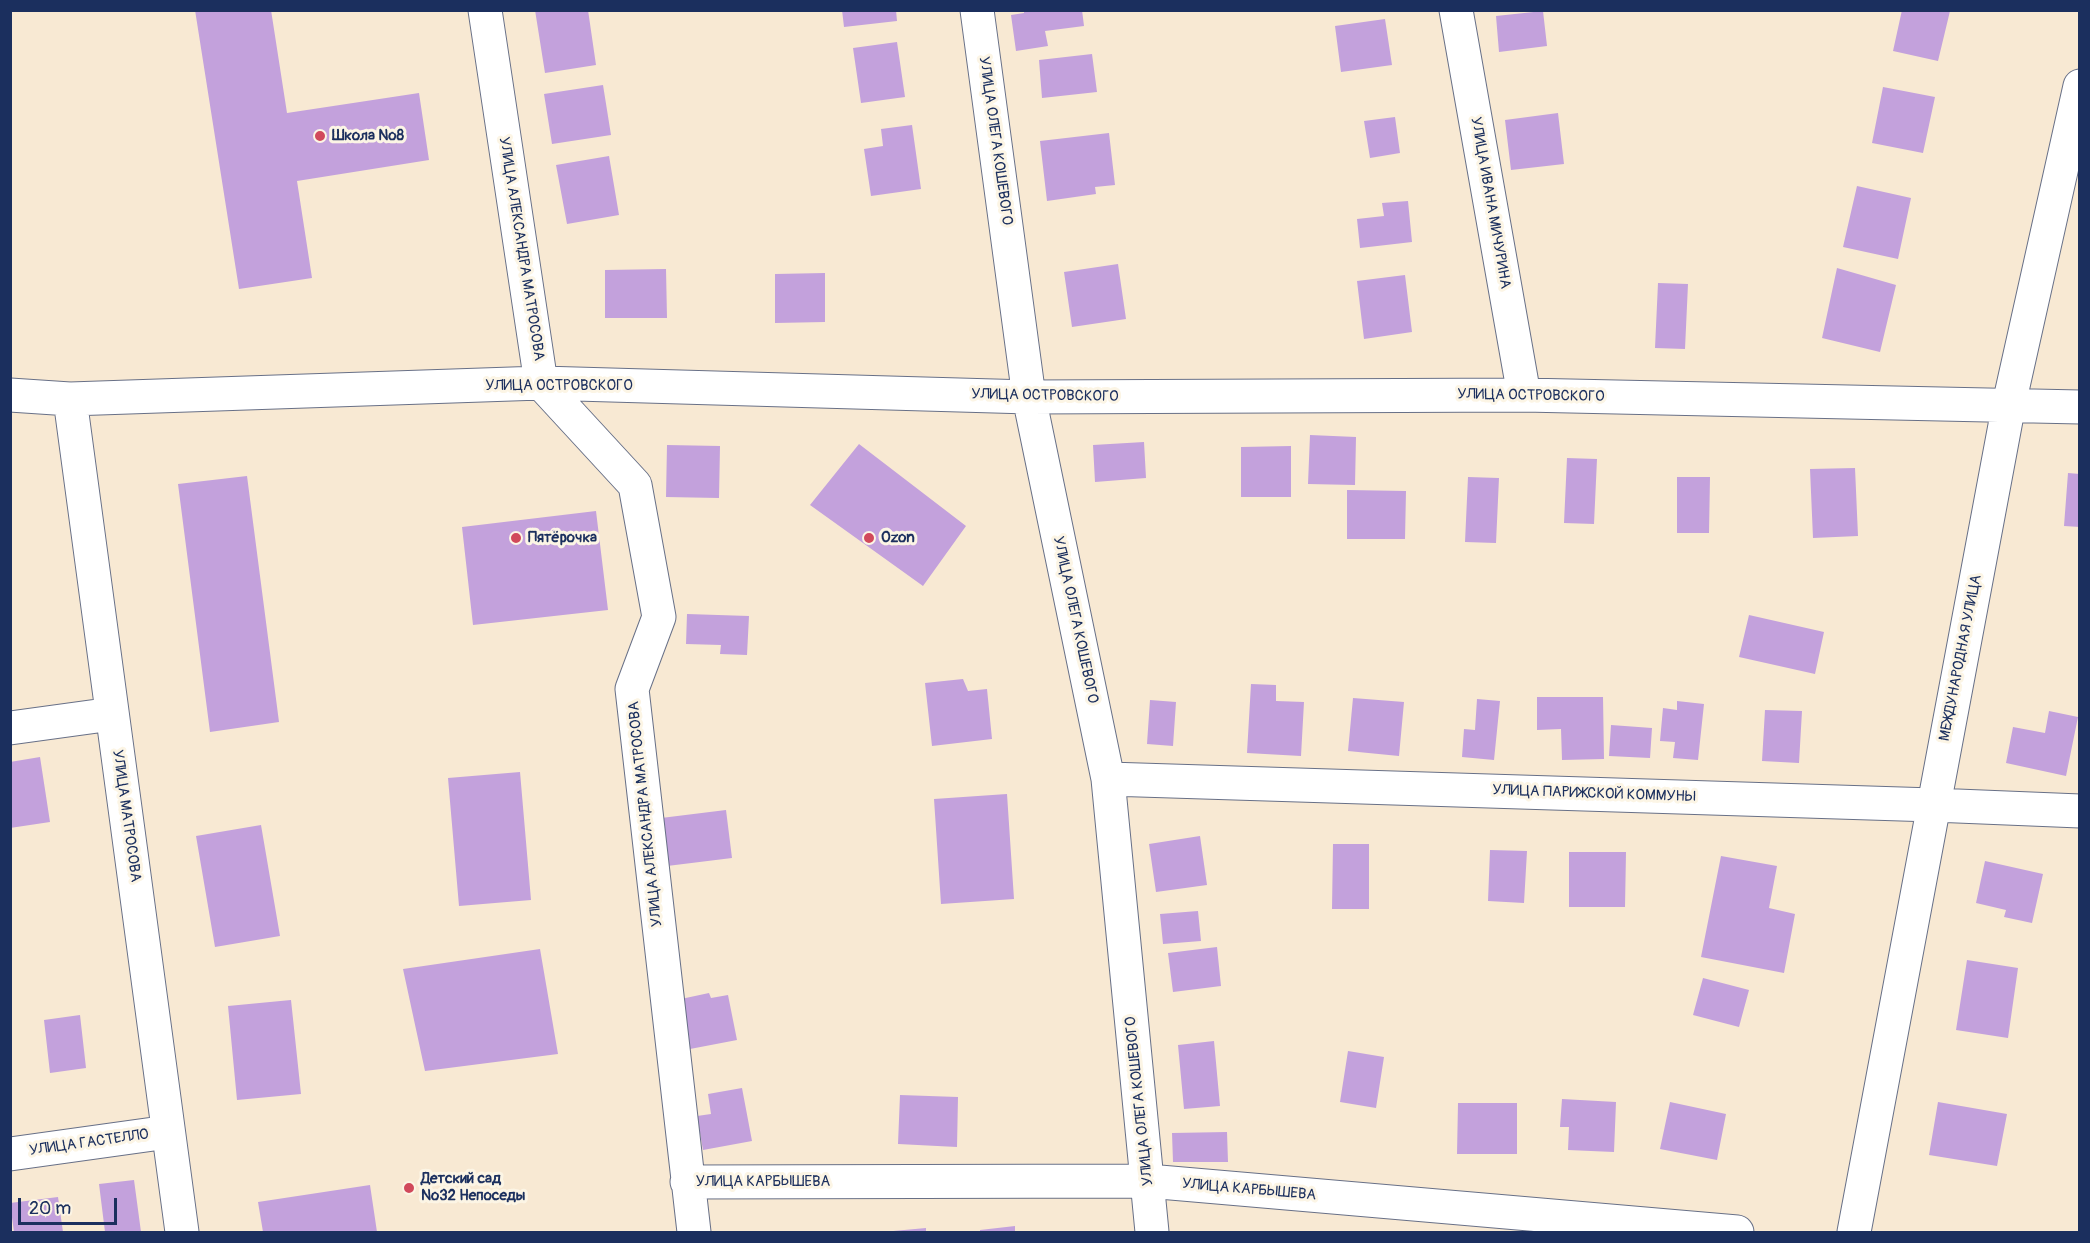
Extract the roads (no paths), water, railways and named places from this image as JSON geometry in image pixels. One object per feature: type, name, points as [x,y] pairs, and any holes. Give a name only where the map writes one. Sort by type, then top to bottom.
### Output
[{"type":"street","name":"УЛИЦА АЛЕКСАНДРА МАТРОСОВА","points":[[485,10],[541,384],[635,484],[659,617],[632,689],[694,1233]]},
{"type":"street","name":"УЛИЦА ОЛЕГА КОШЕВОГО","points":[[977,10],[1029,397],[1108,779],[1152,1233]]},
{"type":"street","name":"УЛИЦА ИВАНА МИЧУРИНА","points":[[1456,10],[1524,395]]},
{"type":"street","name":"МЕЖДУНАРОДНАЯ УЛИЦА","points":[[1854,1233],[2009,404],[2079,86]]},
{"type":"street","name":"УЛИЦА ОСТРОВСКОГО","points":[[10,396],[70,399],[541,384],[1029,397],[1524,395],[2079,406]]},
{"type":"street","name":"УЛИЦА МАТРОСОВА","points":[[70,399],[182,1233]]},
{"type":"street","points":[[10,728],[112,714]]},
{"type":"street","name":"УЛИЦА ПАРИЖСКОЙ КОММУНЫ","points":[[1108,779],[2079,811]]},
{"type":"street","name":"УЛИЦА ГАСТЕЛЛО","points":[[10,1154],[168,1132]]},
{"type":"street","name":"УЛИЦА КАРБЫШЕВА","points":[[687,1182],[1148,1181],[1737,1233]]},
{"type":"place","name":"Школа №8","points":[[320,136]]},
{"type":"place","name":"Пятёрочка","points":[[516,538]]},
{"type":"place","name":"Ozon","points":[[869,538]]},
{"type":"place","name":"Детский сад №32 Непоседы","points":[[409,1188]]}]
